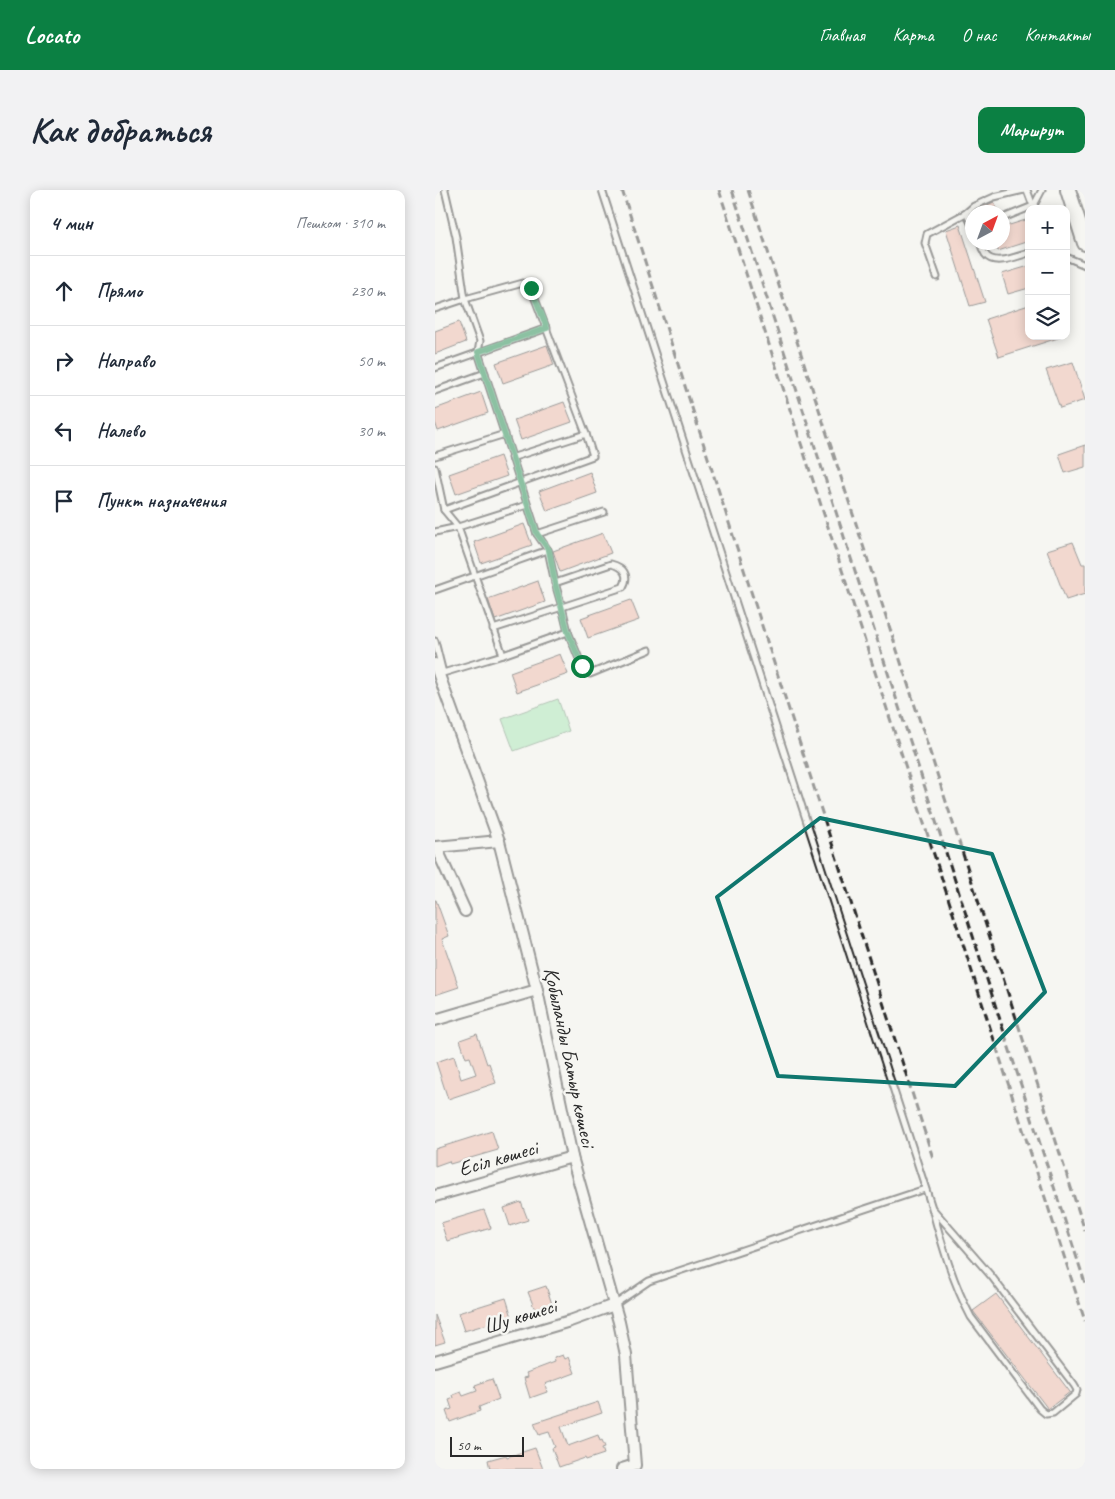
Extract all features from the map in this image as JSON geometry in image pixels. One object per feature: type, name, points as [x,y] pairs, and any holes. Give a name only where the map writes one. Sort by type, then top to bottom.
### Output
[{"type":"main road","points":[[1068,190],[1085,243]]},
{"type":"street","name":"Қобыланды Батыр көшесі","points":[[438,672],[499,841],[537,990],[572,1157],[614,1305],[626,1355],[635,1465],[622,1469]]},
{"type":"street","points":[[465,911],[436,847],[499,841]]},
{"type":"street","points":[[435,1020],[537,990]]},
{"type":"street","name":"Есіл көшесі","points":[[435,1196],[572,1157]]},
{"type":"street","name":"Шу көшесі","points":[[435,1361],[570,1321],[614,1305]]},
{"type":"lane","points":[[445,190],[456,237],[465,299],[479,341],[478,352],[537,534],[549,550],[555,583],[568,632],[582,666],[590,674],[649,650]]},
{"type":"lane","points":[[602,190],[932,1208],[943,1248],[971,1317],[1040,1409],[1046,1414],[1053,1413],[1076,1394],[1075,1385],[992,1277],[932,1208]]},
{"type":"lane","points":[[976,205],[994,197],[1026,190],[1032,205]]},
{"type":"lane","points":[[1034,205],[1042,190]]},
{"type":"lane","points":[[1010,216],[1025,211]]},
{"type":"lane","points":[[937,277],[925,238],[932,230],[965,213]]},
{"type":"lane","points":[[983,250],[986,256],[1001,260],[1025,254]]},
{"type":"lane","points":[[1070,259],[1085,265]]},
{"type":"lane","points":[[435,309],[523,282],[531,288],[593,456],[444,510]]},
{"type":"lane","points":[[435,368],[547,328]]},
{"type":"lane","points":[[435,391],[485,373]]},
{"type":"lane","points":[[435,456],[505,434]]},
{"type":"lane","points":[[511,458],[586,434]]},
{"type":"lane","points":[[435,468],[444,510],[458,527],[503,655]]},
{"type":"lane","points":[[435,532],[527,506]]},
{"type":"lane","points":[[537,534],[604,512]]},
{"type":"lane","points":[[435,590],[549,550]]},
{"type":"lane","points":[[493,629],[623,587],[627,581],[626,575],[619,566],[611,564],[555,583]]},
{"type":"lane","points":[[435,641],[438,672],[503,655],[568,632]]},
{"type":"lane","points":[[614,1305],[649,1281],[925,1189]]},
{"type":"highlighted area","points":[[820,818],[992,854],[1045,992],[955,1086],[778,1076],[717,897]]},
{"type":"green space","points":[[558,699],[569,731],[514,751],[502,719]]},
{"type":"building","points":[[1025,220],[1025,242],[1010,247],[1010,225]]},
{"type":"building","points":[[960,225],[965,240],[965,250],[968,250],[985,302],[970,306],[946,230]]},
{"type":"building","points":[[1025,267],[1025,289],[1008,294],[1002,274]]},
{"type":"building","points":[[1025,306],[1025,340],[1052,340],[999,357],[986,319]]},
{"type":"building","points":[[459,322],[466,342],[435,354],[435,331]]},
{"type":"building","points":[[547,345],[554,365],[503,383],[496,363]]},
{"type":"building","points":[[1073,362],[1085,400],[1060,408],[1046,370]]},
{"type":"building","points":[[481,392],[488,413],[438,431],[435,422],[435,409]]},
{"type":"building","points":[[564,402],[572,422],[521,440],[514,420]]},
{"type":"building","points":[[1085,445],[1085,467],[1065,473],[1059,454]]},
{"type":"building","points":[[500,456],[507,476],[456,494],[449,474]]},
{"type":"building","points":[[590,472],[597,493],[547,511],[539,491]]},
{"type":"building","points":[[524,524],[532,545],[481,563],[474,542]]},
{"type":"building","points":[[603,533],[611,553],[560,572],[553,551]]},
{"type":"building","points":[[1073,542],[1082,564],[1085,564],[1085,594],[1066,600],[1047,550]]},
{"type":"building","points":[[538,581],[545,602],[495,620],[488,599]]},
{"type":"building","points":[[631,600],[639,620],[588,638],[581,618]]},
{"type":"building","points":[[560,654],[568,674],[517,692],[510,672]]},
{"type":"building","points":[[435,900],[449,936],[442,939],[459,987],[435,995]]},
{"type":"building","points":[[477,1034],[487,1064],[489,1063],[496,1083],[448,1099],[436,1062],[454,1056],[461,1079],[476,1074],[470,1057],[466,1058],[460,1040]]},
{"type":"building","points":[[492,1131],[498,1150],[450,1164],[449,1161],[435,1166],[435,1149]]},
{"type":"building","points":[[521,1202],[528,1220],[510,1226],[504,1208]]},
{"type":"building","points":[[484,1210],[491,1228],[447,1241],[441,1223]]},
{"type":"building","points":[[546,1286],[552,1304],[535,1310],[528,1292]]},
{"type":"building","points":[[996,1294],[1070,1392],[1048,1409],[973,1311]]},
{"type":"building","points":[[506,1298],[512,1317],[464,1331],[458,1313]]},
{"type":"building","points":[[435,1315],[445,1342],[435,1345]]},
{"type":"building","points":[[563,1355],[565,1359],[569,1357],[575,1373],[545,1384],[547,1392],[530,1398],[524,1378],[528,1377],[526,1373],[555,1362],[554,1358]]},
{"type":"building","points":[[492,1379],[499,1399],[479,1407],[480,1411],[450,1422],[446,1411],[452,1409],[449,1400],[454,1398],[453,1395],[461,1392],[463,1396],[477,1391],[475,1385]]},
{"type":"building","points":[[598,1402],[602,1413],[561,1427],[568,1446],[598,1435],[605,1447],[602,1448],[604,1454],[559,1467],[552,1448],[555,1447],[549,1432],[539,1435],[534,1423]]},
{"type":"building","points":[[535,1448],[543,1469],[490,1469],[488,1460],[506,1455],[507,1457]]},
{"type":"railway","points":[[622,190],[933,1158]]},
{"type":"railway","points":[[719,190],[1085,1321]]},
{"type":"railway","points":[[732,190],[1085,1283]]},
{"type":"railway","points":[[748,190],[1085,1231]]},
{"type":"route","points":[[531,288],[547,328],[478,352],[537,534],[549,550],[555,583],[568,632],[582,666]]}]
